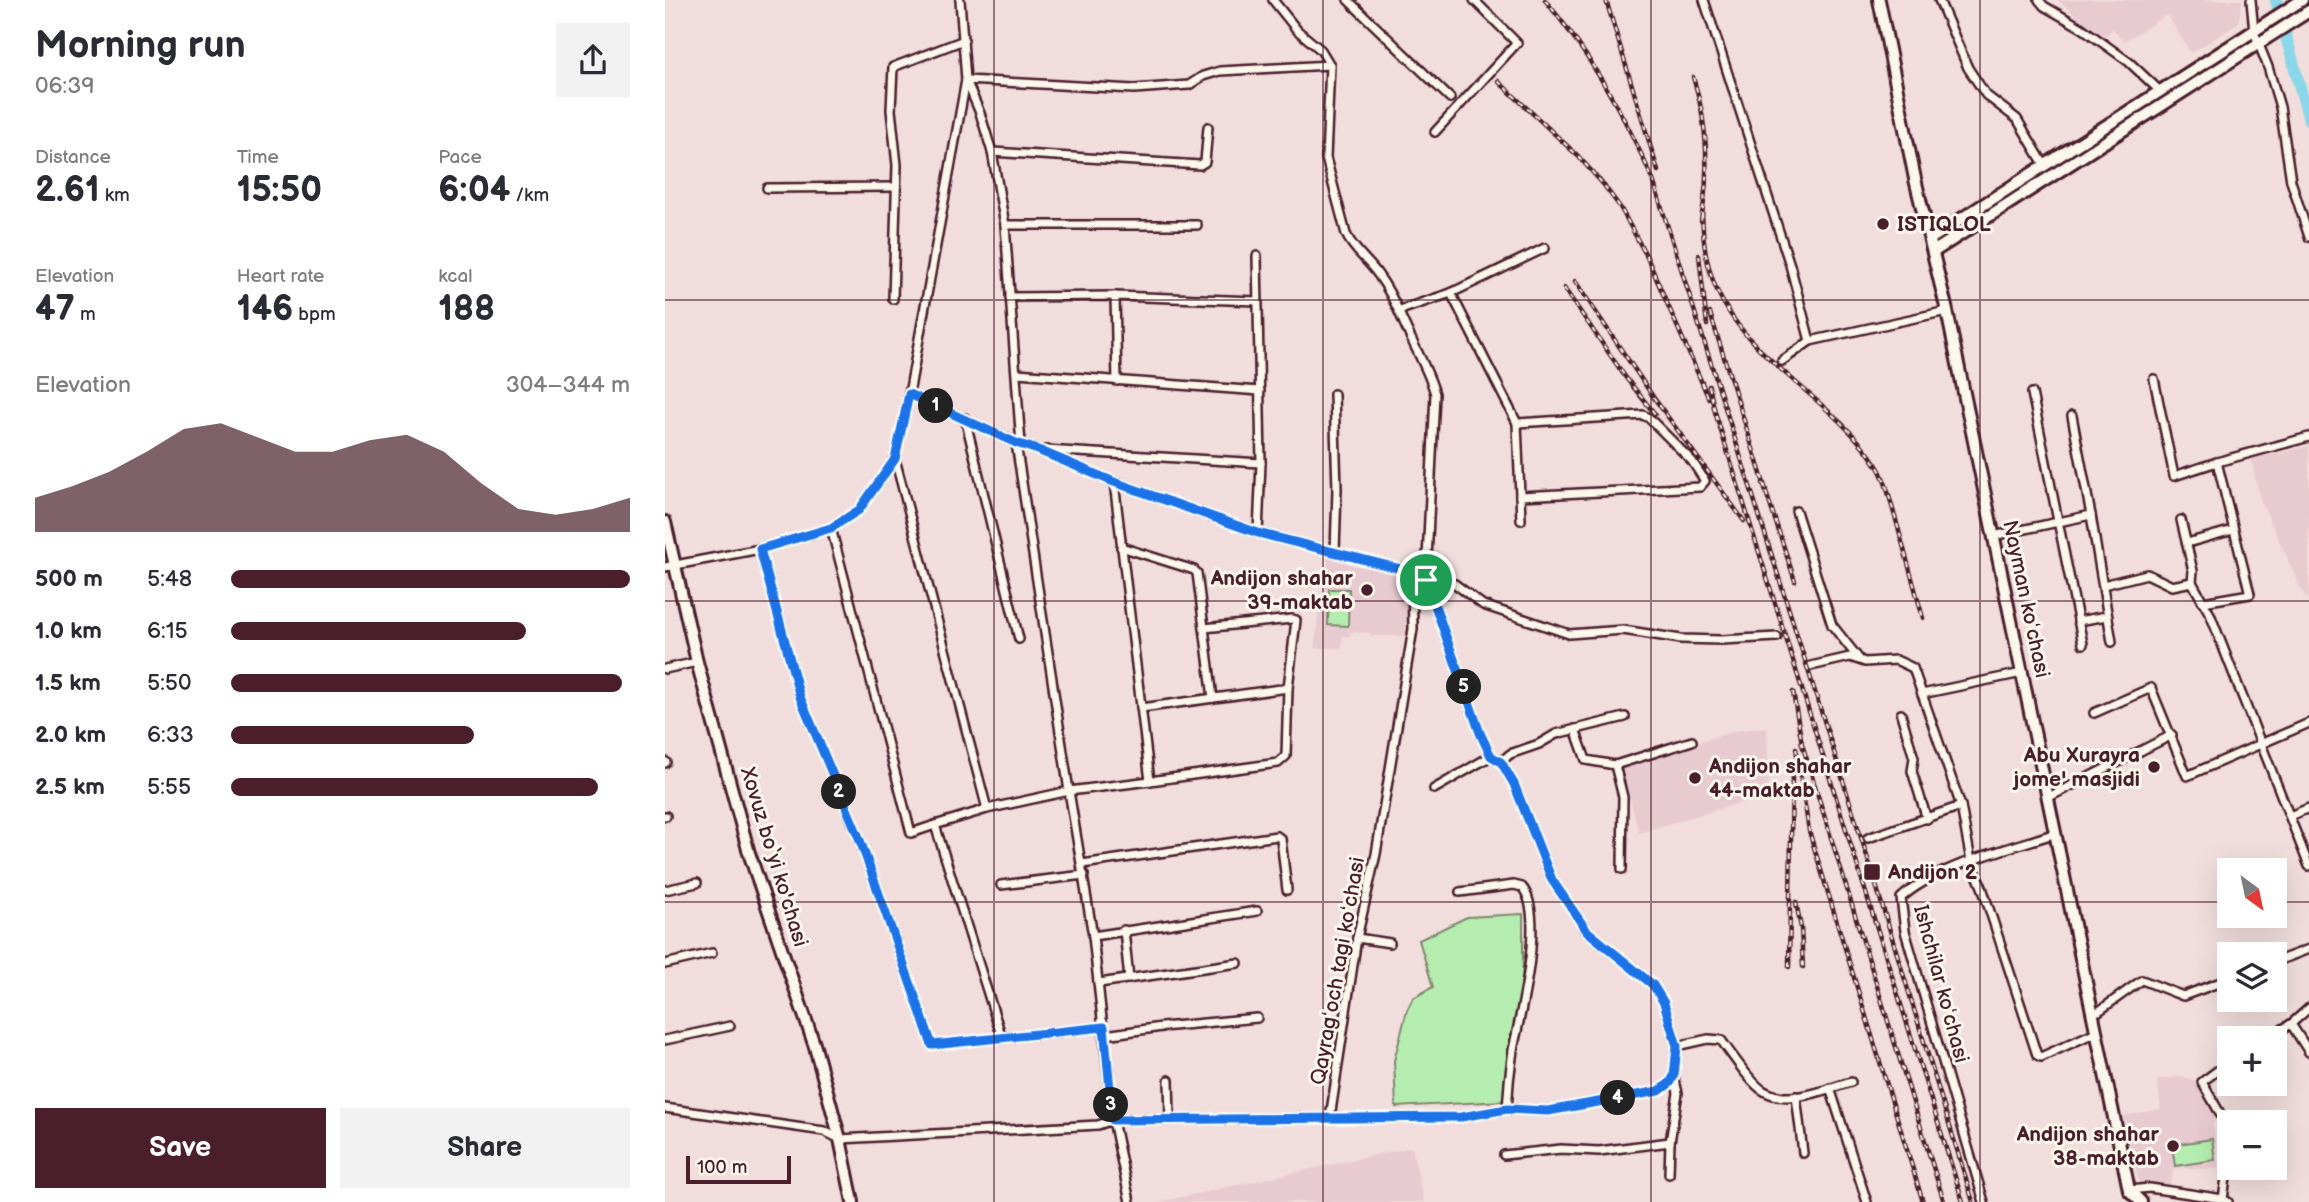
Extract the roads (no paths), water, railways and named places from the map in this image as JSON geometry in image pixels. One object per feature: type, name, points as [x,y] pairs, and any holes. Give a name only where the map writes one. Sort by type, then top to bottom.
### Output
[{"type":"main road","name":"Nayman koʻchasi","points":[[1879,0],[2057,833],[2129,1190]]},
{"type":"main road","points":[[1930,239],[2300,2]]},
{"type":"main road","points":[[1933,252],[2306,13]]},
{"type":"main road","name":"Xovuz bo‘yi ko'chasi","points":[[665,522],[670,566],[749,853],[815,1047],[840,1139],[853,1202]]},
{"type":"main road","points":[[2129,1190],[2140,1202]]},
{"type":"street","points":[[670,566],[760,549],[831,528],[859,510],[895,459],[966,80],[960,0]]},
{"type":"street","points":[[1273,0],[1297,30],[1321,50],[1330,65],[1326,158],[1346,234],[1351,245],[1380,276],[1400,310],[1407,331],[1430,376],[1435,394],[1426,580],[1477,726],[1491,756],[1501,762],[1514,784],[1552,880],[1587,931],[1653,985],[1664,1003],[1677,1046],[1674,1076],[1678,1093],[1670,1142],[1669,1174]]},
{"type":"street","points":[[1348,0],[1450,98]]},
{"type":"street","points":[[1435,132],[1517,43],[1473,0]]},
{"type":"street","points":[[1704,0],[1790,265],[1810,341]]},
{"type":"street","points":[[1939,0],[1968,68],[1986,95],[2017,120],[2045,166]]},
{"type":"street","points":[[2039,0],[2044,6],[2082,28],[2129,62],[2161,92]]},
{"type":"street","points":[[2251,0],[2254,32],[2280,107],[2291,181],[2309,237]]},
{"type":"street","points":[[893,299],[897,165],[891,110],[893,67],[964,40]]},
{"type":"street","points":[[966,80],[1135,89],[1189,85],[1203,76],[1220,71],[1330,65]]},
{"type":"street","points":[[966,80],[992,152],[1005,225],[1017,373],[1019,444],[1093,936],[1113,1120],[1130,1202]]},
{"type":"street","points":[[992,152],[1200,165],[1205,162],[1207,156],[1208,127]]},
{"type":"street","points":[[767,188],[896,187]]},
{"type":"street","points":[[1005,225],[1196,225]]},
{"type":"street","points":[[1400,310],[1451,293],[1545,248]]},
{"type":"street","points":[[1257,256],[1261,463],[1258,533]]},
{"type":"street","points":[[1451,293],[1517,423],[1521,520]]},
{"type":"street","points":[[1010,297],[1115,296],[1257,301]]},
{"type":"street","points":[[1115,296],[1117,381]]},
{"type":"street","points":[[1782,361],[1810,341],[1947,311]]},
{"type":"street","points":[[1017,373],[1260,390]]},
{"type":"street","points":[[2154,379],[2174,476],[2309,437]]},
{"type":"street","points":[[2032,393],[2083,644]]},
{"type":"street","points":[[909,394],[1019,444],[1114,482],[1258,533],[1401,569],[1426,580],[1455,584],[1483,604],[1569,634],[1623,630],[1681,639],[1721,640],[1777,636]]},
{"type":"street","points":[[1334,394],[1337,489],[1335,552]]},
{"type":"street","points":[[1517,423],[1643,415],[1692,461],[1705,481],[1700,487],[1520,496]]},
{"type":"street","points":[[2071,416],[2112,642]]},
{"type":"street","points":[[965,418],[1019,639]]},
{"type":"street","points":[[1038,450],[1261,463]]},
{"type":"street","points":[[895,459],[987,809]]},
{"type":"street","points":[[2203,601],[2250,594],[2217,462]]},
{"type":"street","points":[[1114,482],[1150,781]]},
{"type":"street","points":[[1796,511],[1832,625],[1846,646],[1865,662],[1896,660],[1913,668],[1961,806],[1971,861],[2037,1055],[2041,1057],[2096,1032]]},
{"type":"street","points":[[1993,536],[2091,515]]},
{"type":"street","points":[[2181,520],[2193,571],[2192,582],[2210,614],[2309,866]]},
{"type":"street","points":[[831,528],[911,832],[987,809],[1069,790],[1282,761],[1286,756],[1288,688],[1297,622],[1295,619],[1204,628]]},
{"type":"street","points":[[2187,542],[2233,530]]},
{"type":"street","points":[[1121,547],[1194,569],[1197,573],[1213,698]]},
{"type":"street","points":[[760,549],[800,697],[860,840],[932,1045],[1257,1018]]},
{"type":"street","name":"Qayragʻoch tagi koʻchasi","points":[[1412,575],[1413,629],[1376,855],[1357,938],[1330,1118],[1461,1117],[1507,1109],[1548,1111],[1659,1091],[1670,1083],[1674,1076]]},
{"type":"street","points":[[2103,584],[2147,575],[2172,586],[2192,582]]},
{"type":"street","points":[[2078,621],[2107,617]]},
{"type":"street","points":[[1811,666],[1842,657],[1859,659]]},
{"type":"street","points":[[665,668],[697,662]]},
{"type":"street","points":[[1922,694],[2022,673]]},
{"type":"street","points":[[1141,708],[1288,688]]},
{"type":"street","points":[[2094,713],[2151,688],[2187,776],[2309,723]]},
{"type":"street","points":[[1901,714],[1914,758],[1912,771],[1927,819]]},
{"type":"street","points":[[1501,762],[1510,754],[1539,744],[1549,737],[1625,717]]},
{"type":"street","points":[[1575,729],[1586,760],[1615,765],[1692,741]]},
{"type":"street","points":[[2049,797],[2172,735]]},
{"type":"street","points":[[1434,789],[1491,756]]},
{"type":"street","points":[[1615,765],[1623,797],[1622,869]]},
{"type":"street","points":[[1868,838],[1961,806]]},
{"type":"street","points":[[2292,815],[2309,808]]},
{"type":"street","points":[[935,825],[1002,1038]]},
{"type":"street","name":"Ishchilar koʻchasi","points":[[1984,1202],[1905,931],[1901,898],[1910,890],[1971,861],[2057,833]]},
{"type":"street","points":[[1082,864],[1277,836],[1281,839],[1287,890]]},
{"type":"street","points":[[1001,885],[1084,875]]},
{"type":"street","points":[[665,890],[697,883]]},
{"type":"street","points":[[1460,892],[1514,885],[1522,887],[1529,897],[1532,937],[1523,1006],[1513,1052],[1507,1109]]},
{"type":"street","points":[[1093,936],[1257,911]]},
{"type":"street","points":[[1124,930],[1129,979]]},
{"type":"street","points":[[1357,938],[1390,943]]},
{"type":"street","points":[[2287,957],[2309,949]]},
{"type":"street","points":[[665,964],[712,953]]},
{"type":"street","points":[[1099,984],[1238,963]]},
{"type":"street","points":[[2092,1012],[2099,1011],[2142,980],[2183,996],[2217,983]]},
{"type":"street","points":[[2287,1026],[2309,1009]]},
{"type":"street","points":[[2291,1024],[2309,1052]]},
{"type":"street","points":[[665,1040],[730,1026]]},
{"type":"street","points":[[1677,1046],[1708,1039],[1721,1040],[1764,1091],[1781,1097],[1796,1096],[1851,1082]]},
{"type":"street","points":[[2217,1071],[2202,1082],[2218,1110]]},
{"type":"street","points":[[1169,1080],[1170,1119]]},
{"type":"street","points":[[1830,1088],[1867,1202]]},
{"type":"street","points":[[1796,1096],[1803,1153]]},
{"type":"street","points":[[665,1108],[824,1131],[840,1139],[1098,1125],[1113,1120],[1330,1118]]},
{"type":"street","points":[[1504,1154],[1561,1149],[1599,1151],[1670,1142]]},
{"type":"street","points":[[2129,1190],[2150,1188],[2226,1201],[2227,1180]]},
{"type":"waterway","points":[[2276,0],[2309,120]]},
{"type":"railway","points":[[1545,0],[1577,42],[1605,86],[1631,132],[1653,180],[1872,872],[1973,1202]]},
{"type":"railway","points":[[1606,0],[1658,171]]},
{"type":"railway","points":[[1693,77],[1702,112],[1706,148],[1706,184],[1701,221]]},
{"type":"railway","points":[[1498,81],[1578,156],[1620,207],[1646,255],[1709,399]]},
{"type":"railway","points":[[1702,213],[1710,271],[1722,300],[1739,326],[1785,373],[1857,439],[1880,470],[1923,618]]},
{"type":"railway","points":[[1699,255],[1707,325]]},
{"type":"railway","points":[[1575,281],[1654,398],[1744,521]]},
{"type":"railway","points":[[1564,288],[1626,378],[1655,414]]},
{"type":"railway","points":[[1710,313],[1766,490]]},
{"type":"railway","points":[[1709,386],[1963,1202]]},
{"type":"railway","points":[[1763,483],[1795,581]]},
{"type":"railway","points":[[1793,692],[1802,744],[1944,1202]]},
{"type":"railway","points":[[1796,748],[1809,831],[1923,1202]]},
{"type":"railway","points":[[1789,967],[1792,774]]},
{"type":"railway","points":[[1796,902],[1801,928],[1803,967]]},
{"type":"place","name":"ISTIQLOL","points":[[1883,224]]},
{"type":"place","name":"Andijon shahar 39-maktab","points":[[1367,590]]},
{"type":"place","name":"Abu Xurayra jome' masjidi","points":[[2154,767]]},
{"type":"place","name":"Andijon shahar 44-maktab","points":[[1695,778]]},
{"type":"place","name":"Andijon 2","points":[[1872,872]]},
{"type":"place","name":"Andijon shahar 38-maktab","points":[[2173,1146]]}]
